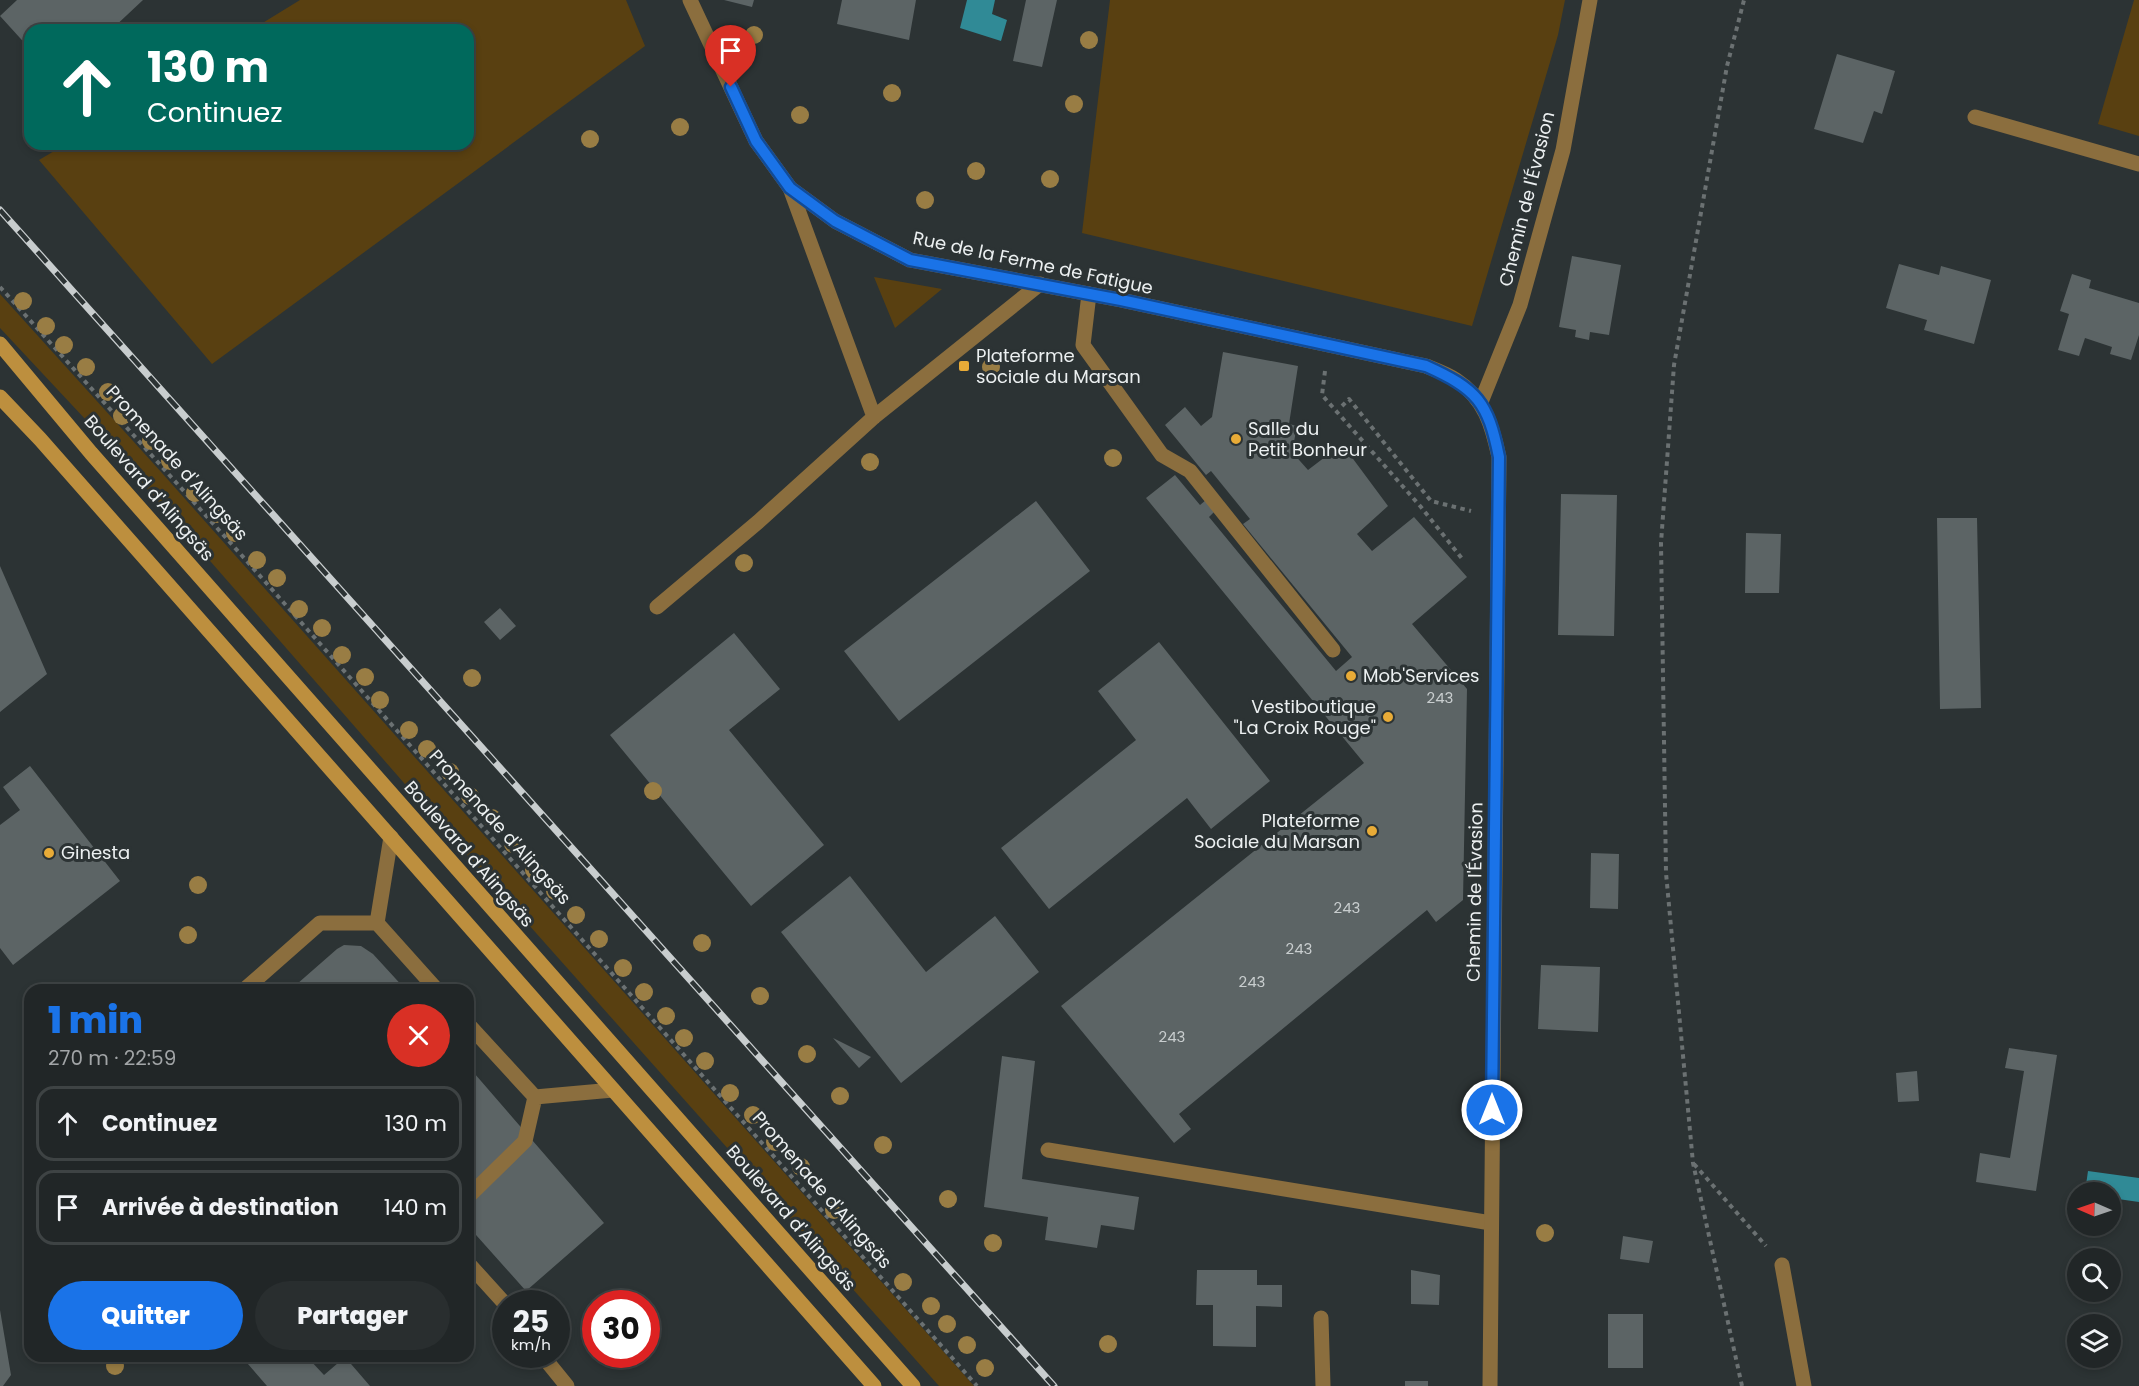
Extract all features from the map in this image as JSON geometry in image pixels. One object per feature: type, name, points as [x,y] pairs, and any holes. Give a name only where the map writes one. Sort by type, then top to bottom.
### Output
[{"type":"main road","name":"Boulevard d'Alingsäs","points":[[0,344],[99,462],[912,1386]]},
{"type":"main road","points":[[0,398],[40,439],[872,1385]]},
{"type":"street","name":"Rue de la Ferme de Fatigue","points":[[690,0],[756,141],[790,188],[835,221],[910,260],[1121,300],[1426,366],[1456,380]]},
{"type":"street","name":"Chemin de l'Évasion","points":[[1481,402],[1520,305],[1560,161],[1590,0]]},
{"type":"street","points":[[1975,117],[2139,164]]},
{"type":"street","points":[[790,188],[874,417]]},
{"type":"street","points":[[657,607],[758,522],[874,417],[1040,284]]},
{"type":"street","points":[[1089,294],[1083,345],[1162,455],[1190,471],[1333,650]]},
{"type":"street","name":"Chemin de l'Évasion","points":[[1456,380],[1481,402],[1493,429],[1499,457],[1490,1386]]},
{"type":"street","points":[[377,923],[391,837]]},
{"type":"street","points":[[251,984],[320,923],[377,923],[432,984]]},
{"type":"street","points":[[474,1031],[534,1097]]},
{"type":"street","points":[[534,1097],[613,1090]]},
{"type":"street","points":[[474,1191],[525,1141],[534,1097]]},
{"type":"street","points":[[1048,1150],[1491,1223]]},
{"type":"street","points":[[1782,1265],[1804,1386]]},
{"type":"street","points":[[474,1270],[492,1290]]},
{"type":"street","points":[[1321,1318],[1323,1386]]},
{"type":"street","points":[[552,1368],[567,1386]]},
{"type":"path","points":[[1742,1386],[1693,1163],[1666,873],[1661,543],[1674,365],[1727,66],[1744,0]]},
{"type":"path","name":"Promenade d'Alingsäs","points":[[0,287],[977,1386]]},
{"type":"path","points":[[1326,365],[1322,395],[1421,507],[1464,561]]},
{"type":"path","points":[[1342,406],[1349,399],[1431,501],[1478,512]]},
{"type":"path","points":[[1693,1163],[1782,1265]]},
{"type":"shaded area","points":[[300,0],[626,0],[645,46],[212,364],[39,160],[56,150],[474,150],[474,24],[261,24]]},
{"type":"shaded area","points":[[1110,0],[1565,0],[1558,35],[1472,326],[1082,233]]},
{"type":"shaded area","points":[[2134,0],[2139,0],[2139,136],[2098,124]]},
{"type":"shaded area","points":[[874,277],[942,289],[895,328]]},
{"type":"shaded area","points":[[0,294],[974,1386],[939,1386],[480,870],[100,435],[0,328]]},
{"type":"water","points":[[967,0],[995,0],[992,14],[1007,20],[1001,41],[960,28]]},
{"type":"water","points":[[2088,1171],[2139,1178],[2139,1202],[2121,1199],[2121,1182],[2086,1182]]},
{"type":"building","points":[[17,0],[143,0],[117,24],[24,24],[24,42],[0,16]]},
{"type":"building","points":[[724,0],[754,0],[752,7]]},
{"type":"building","points":[[842,0],[916,0],[909,40],[837,24]]},
{"type":"building","points":[[1026,0],[1057,0],[1042,67],[1013,61]]},
{"type":"building","points":[[1837,54],[1895,71],[1882,114],[1874,111],[1863,143],[1814,129]]},
{"type":"building","points":[[1572,256],[1621,265],[1609,335],[1590,332],[1589,340],[1575,337],[1576,330],[1559,327]]},
{"type":"building","points":[[1899,264],[1939,275],[1941,266],[1991,280],[1974,344],[1924,330],[1927,320],[1886,308]]},
{"type":"building","points":[[2072,274],[2091,280],[2089,288],[2139,303],[2139,335],[2131,360],[2110,354],[2112,347],[2085,338],[2079,356],[2058,350],[2069,314],[2060,311]]},
{"type":"building","name":"Plateforme Sociale du Marsan","points":[[1223,352],[1298,366],[1289,424],[1297,426],[1292,452],[1308,470],[1342,444],[1388,506],[1357,534],[1372,551],[1414,517],[1467,577],[1412,624],[1467,689],[1463,900],[1436,922],[1427,910],[1179,1114],[1191,1129],[1174,1143],[1061,1006],[1364,763],[1146,498],[1175,475],[1200,505],[1206,500],[1215,511],[1209,517],[1336,671],[1352,657],[1243,524],[1250,519],[1211,471],[1206,475],[1165,425],[1185,407],[1201,426],[1212,417]]},
{"type":"building","points":[[1561,494],[1617,495],[1614,636],[1558,635]]},
{"type":"building","points":[[1036,501],[1090,571],[899,721],[844,651]]},
{"type":"building","points":[[1937,518],[1977,518],[1981,708],[1940,709]]},
{"type":"building","points":[[1746,533],[1781,534],[1779,593],[1745,593]]},
{"type":"building","points":[[0,566],[47,674],[0,712]]},
{"type":"building","points":[[500,608],[516,626],[500,640],[484,622]]},
{"type":"building","points":[[734,633],[780,689],[729,730],[824,845],[751,906],[610,735]]},
{"type":"building","points":[[1159,642],[1270,781],[1211,829],[1187,798],[1049,909],[1001,848],[1136,740],[1098,691]]},
{"type":"building","name":"Ginesta","points":[[30,766],[120,881],[13,965],[0,948],[0,825],[20,810],[3,787]]},
{"type":"building","points":[[1591,853],[1619,854],[1618,909],[1590,908]]},
{"type":"building","points":[[850,876],[926,972],[995,916],[1039,972],[901,1083],[781,932]]},
{"type":"building","points":[[344,945],[361,946],[373,954],[400,984],[297,984]]},
{"type":"building","points":[[1541,965],[1600,967],[1598,1032],[1538,1029]]},
{"type":"building","points":[[833,1038],[871,1057],[859,1068]]},
{"type":"building","points":[[2009,1048],[2057,1055],[2036,1191],[1976,1182],[1980,1153],[2010,1158],[2024,1071],[2005,1068]]},
{"type":"building","points":[[1002,1056],[1035,1061],[1022,1179],[1139,1197],[1134,1230],[1101,1225],[1097,1248],[1045,1240],[1048,1217],[984,1207]]},
{"type":"building","points":[[1917,1071],[1919,1101],[1898,1102],[1896,1073]]},
{"type":"building","points":[[474,1073],[604,1223],[527,1290],[474,1233]]},
{"type":"building","points":[[1623,1236],[1653,1241],[1649,1263],[1620,1259]]},
{"type":"building","points":[[1197,1270],[1257,1270],[1257,1285],[1282,1285],[1282,1307],[1256,1306],[1256,1347],[1213,1346],[1213,1305],[1196,1305]]},
{"type":"building","points":[[1411,1270],[1440,1275],[1439,1305],[1411,1304]]},
{"type":"building","points":[[0,1310],[11,1375],[3,1386],[0,1386]]},
{"type":"building","points":[[1608,1314],[1643,1314],[1643,1368],[1608,1368]]},
{"type":"building","points":[[246,1362],[312,1362],[324,1375],[339,1362],[349,1362],[370,1386],[267,1386]]},
{"type":"building","points":[[1405,1381],[1428,1381],[1428,1386],[1405,1386]]},
{"type":"railway","points":[[0,210],[1054,1386]]},
{"type":"place","name":"Plateforme sociale du Marsan","points":[[964,366]]},
{"type":"place","name":"Salle du Petit Bonheur","points":[[1236,439]]},
{"type":"place","name":"Mob'Services","points":[[1351,676]]},
{"type":"place","name":"Vestiboutique \"La Croix Rouge\"","points":[[1388,717]]},
{"type":"place","name":"Plateforme Sociale du Marsan","points":[[1372,831]]},
{"type":"place","name":"Ginesta","points":[[49,853]]},
{"type":"route","points":[[731,87],[756,141],[790,188],[835,221],[910,260],[1121,300],[1426,366],[1456,380],[1481,402],[1493,429],[1499,457],[1492,1110]]}]
